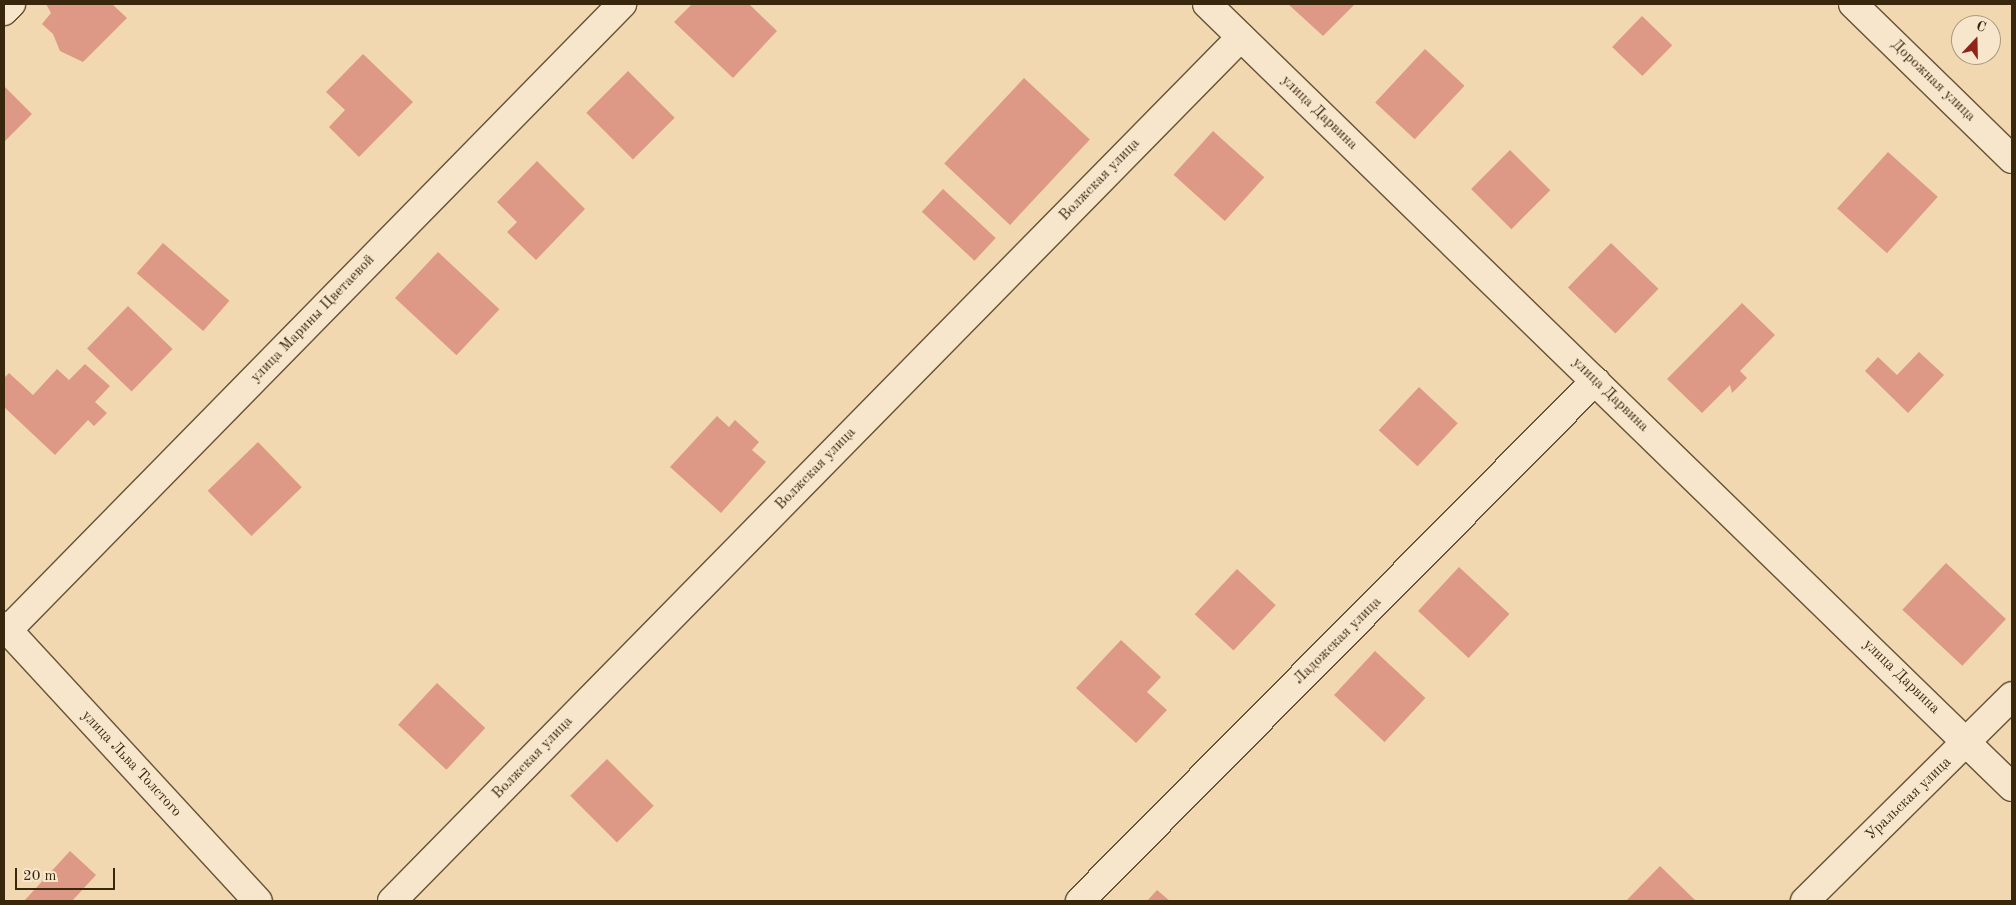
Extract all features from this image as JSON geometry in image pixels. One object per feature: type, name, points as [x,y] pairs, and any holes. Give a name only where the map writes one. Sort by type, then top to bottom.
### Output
[{"type":"street","points":[[4,11],[11,4]]},
{"type":"street","name":"улица Марины Цветаевой","points":[[5,630],[622,4]]},
{"type":"street","name":"улица Дарвина","points":[[1207,4],[2012,787]]},
{"type":"street","name":"Дорожная улица","points":[[1853,4],[2012,159]]},
{"type":"street","name":"Волжская улица","points":[[392,901],[1241,37]]},
{"type":"street","name":"Ладожская улица","points":[[1080,901],[1595,381]]},
{"type":"street","name":"улица Льва Толстого","points":[[5,630],[258,901]]},
{"type":"street","name":"Уральская улица","points":[[1805,901],[2012,696]]},
{"type":"building","points":[[46,4],[112,4],[127,18],[83,62],[60,51],[53,34],[42,24],[51,13]]},
{"type":"building","points":[[692,4],[749,4],[777,31],[733,78],[674,22]]},
{"type":"building","points":[[1288,4],[1355,4],[1323,36]]},
{"type":"building","points":[[1642,16],[1672,45],[1642,76],[1612,47]]},
{"type":"building","points":[[1425,49],[1464,86],[1415,139],[1375,102]]},
{"type":"building","points":[[363,54],[413,102],[359,157],[329,127],[345,110],[326,92]]},
{"type":"building","points":[[628,71],[675,118],[633,159],[586,113]]},
{"type":"building","points":[[1024,78],[1090,139],[1010,225],[944,164]]},
{"type":"building","points":[[4,86],[32,114],[4,142]]},
{"type":"building","points":[[1213,131],[1264,177],[1225,221],[1174,175]]},
{"type":"building","points":[[1510,150],[1550,190],[1511,229],[1471,189]]},
{"type":"building","points":[[1888,152],[1938,197],[1887,253],[1837,208]]},
{"type":"building","points":[[537,161],[585,209],[536,260],[507,232],[517,222],[497,202]]},
{"type":"building","points":[[943,189],[996,238],[975,261],[922,212]]},
{"type":"building","points":[[163,243],[229,301],[203,331],[137,273]]},
{"type":"building","points":[[1611,243],[1658,289],[1615,333],[1568,288]]},
{"type":"building","points":[[438,252],[499,309],[456,355],[395,298]]},
{"type":"building","points":[[1742,303],[1775,335],[1740,371],[1747,378],[1732,393],[1730,385],[1702,413],[1667,379]]},
{"type":"building","points":[[128,306],[173,349],[132,392],[87,348]]},
{"type":"building","points":[[1919,352],[1944,375],[1908,413],[1865,371],[1878,357],[1897,375]]},
{"type":"building","points":[[85,364],[110,386],[95,402],[107,413],[94,426],[88,420],[55,455],[4,407],[4,378],[9,373],[33,395],[57,369],[69,380]]},
{"type":"building","points":[[1419,387],[1458,423],[1418,466],[1379,430]]},
{"type":"building","points":[[717,416],[729,427],[735,420],[759,442],[752,450],[766,462],[721,513],[670,467]]},
{"type":"building","points":[[258,442],[302,487],[251,536],[208,491]]},
{"type":"building","points":[[1946,563],[2006,619],[1962,666],[1902,610]]},
{"type":"building","points":[[1459,567],[1509,614],[1469,658],[1418,611]]},
{"type":"building","points":[[1237,569],[1276,605],[1233,650],[1195,614]]},
{"type":"building","points":[[1121,640],[1161,677],[1147,692],[1167,710],[1136,743],[1076,688]]},
{"type":"building","points":[[1375,651],[1425,698],[1385,742],[1334,695]]},
{"type":"building","points":[[437,683],[485,728],[446,770],[398,725]]},
{"type":"building","points":[[607,759],[654,806],[617,842],[570,796]]},
{"type":"building","points":[[70,851],[96,875],[72,901],[24,901]]},
{"type":"building","points":[[1660,866],[1696,901],[1626,901]]},
{"type":"building","points":[[1157,890],[1170,901],[1147,901]]}]
